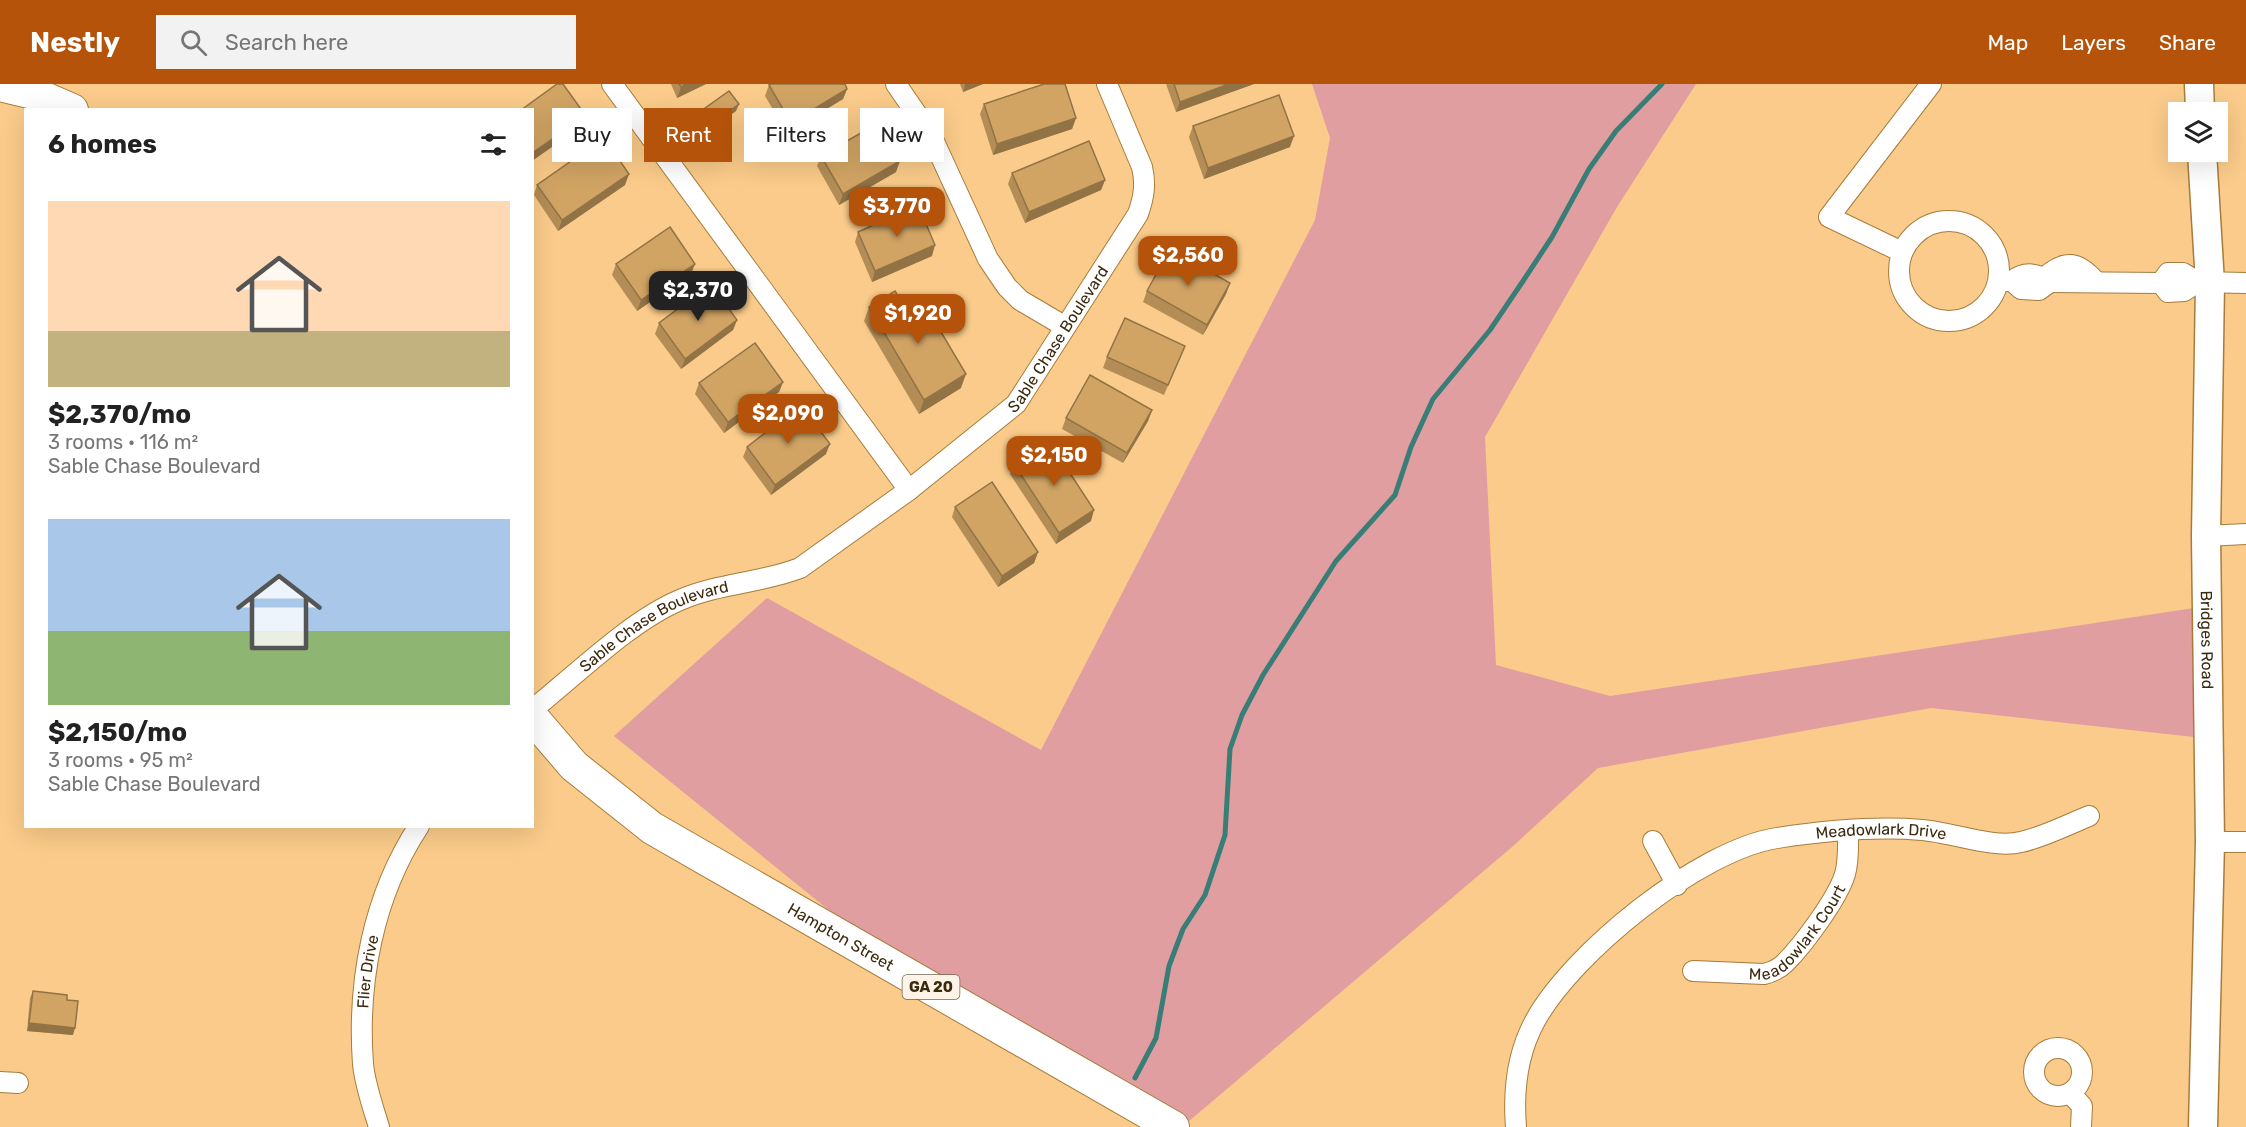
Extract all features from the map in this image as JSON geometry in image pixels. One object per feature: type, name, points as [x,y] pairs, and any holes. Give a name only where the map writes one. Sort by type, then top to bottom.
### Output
[{"type":"main road","points":[[53,84],[71,108]]},
{"type":"main road","points":[[63,84],[71,108]]},
{"type":"main road","points":[[0,85],[33,93],[67,108]]},
{"type":"main road","name":"Hampton Street","points":[[534,719],[574,766],[652,828],[1173,1127]]},
{"type":"street","points":[[612,84],[909,490]]},
{"type":"street","points":[[896,84],[931,135],[988,259],[1020,300],[1064,326]]},
{"type":"street","name":"Sable Chase Boulevard","points":[[534,708],[653,614],[680,600],[712,589],[783,575],[800,568],[909,490],[1016,404],[1138,214],[1145,190],[1142,166],[1107,84]]},
{"type":"street","points":[[1902,252],[1829,217],[1931,84]]},
{"type":"street","points":[[2199,84],[2200,102]]},
{"type":"street","name":"Bridges Road","points":[[2202,162],[2210,842],[2203,1127]]},
{"type":"street","points":[[2005,281],[1982,310],[1958,320],[1933,319],[1918,311],[1907,298],[1900,282],[1902,252],[1914,235],[1926,226],[1942,221],[1958,221],[1973,226],[1985,236],[1994,249],[2005,281],[2021,289],[2039,290],[2047,280],[2161,283],[2168,273],[2183,273],[2204,283],[2246,283]]},
{"type":"street","points":[[2206,536],[2246,534]]},
{"type":"street","name":"Meadowlark Drive","points":[[1516,1127],[1515,1083],[1520,1061],[1535,1021],[1554,993],[1601,940],[1677,885],[1722,857],[1774,838],[1848,831],[1919,830],[2007,844],[2021,842],[2089,816]]},
{"type":"street","name":"Flier Drive","points":[[379,1127],[363,1067],[362,1013],[369,952],[391,875],[418,828]]},
{"type":"street","name":"Meadowlark Court","points":[[1693,971],[1764,974],[1775,971],[1785,963],[1832,902],[1842,882],[1848,858],[1848,831]]},
{"type":"street","points":[[1653,841],[1677,885]]},
{"type":"street","points":[[2210,842],[2246,842]]},
{"type":"street","points":[[2070,1093],[2082,1106],[2081,1127]]},
{"type":"shaded area","points":[[1312,84],[1696,84],[1617,207],[1485,437],[1496,665],[1610,696],[2194,608],[2194,737],[1931,708],[1598,768],[1512,847],[1182,1127],[899,967],[614,736],[767,598],[1041,750],[1315,220],[1330,138]]},
{"type":"building","points":[[557,84],[563,84],[580,108],[552,108],[552,139],[534,152],[534,108],[524,108]]},
{"type":"building","points":[[845,84],[847,89],[816,108],[782,108],[769,85]]},
{"type":"building","points":[[1044,84],[1065,84],[1076,118],[997,144],[984,104]]},
{"type":"building","points":[[1174,84],[1229,84],[1180,102]]},
{"type":"building","points":[[729,91],[739,104],[732,109],[705,108]]},
{"type":"building","points":[[1279,95],[1294,136],[1208,168],[1193,126]]},
{"type":"building","points":[[860,133],[860,162],[898,162],[843,194],[824,162],[848,162],[848,140]]},
{"type":"building","points":[[1089,141],[1105,180],[1029,212],[1012,173]]},
{"type":"building","points":[[570,162],[621,162],[629,174],[562,220],[537,185]]},
{"type":"building","points":[[918,205],[935,245],[875,271],[858,232]]},
{"type":"building","points":[[670,227],[695,264],[641,300],[616,264]]},
{"type":"building","points":[[1170,249],[1230,283],[1207,325],[1147,291]]},
{"type":"building","points":[[711,284],[737,320],[685,359],[659,323]]},
{"type":"building","points":[[895,291],[909,314],[925,305],[966,374],[924,400],[869,307]]},
{"type":"building","points":[[1125,318],[1185,346],[1168,385],[1107,357]]},
{"type":"building","points":[[755,343],[783,382],[728,422],[699,383]]},
{"type":"building","points":[[1090,375],[1152,410],[1127,453],[1066,418]]},
{"type":"building","points":[[801,405],[830,444],[775,485],[747,447]]},
{"type":"building","points":[[1049,441],[1094,510],[1059,533],[1014,464]]},
{"type":"building","points":[[992,482],[1038,552],[1002,576],[955,507]]},
{"type":"building","points":[[33,991],[67,995],[67,1000],[78,1001],[75,1028],[29,1023]]},
{"type":"waterway","points":[[1135,1078],[1156,1038],[1169,966],[1183,929],[1205,895],[1225,835],[1230,749],[1242,715],[1263,675],[1336,561],[1395,495],[1411,447],[1433,399],[1490,330],[1552,237],[1589,169],[1616,131],[1662,84]]}]
